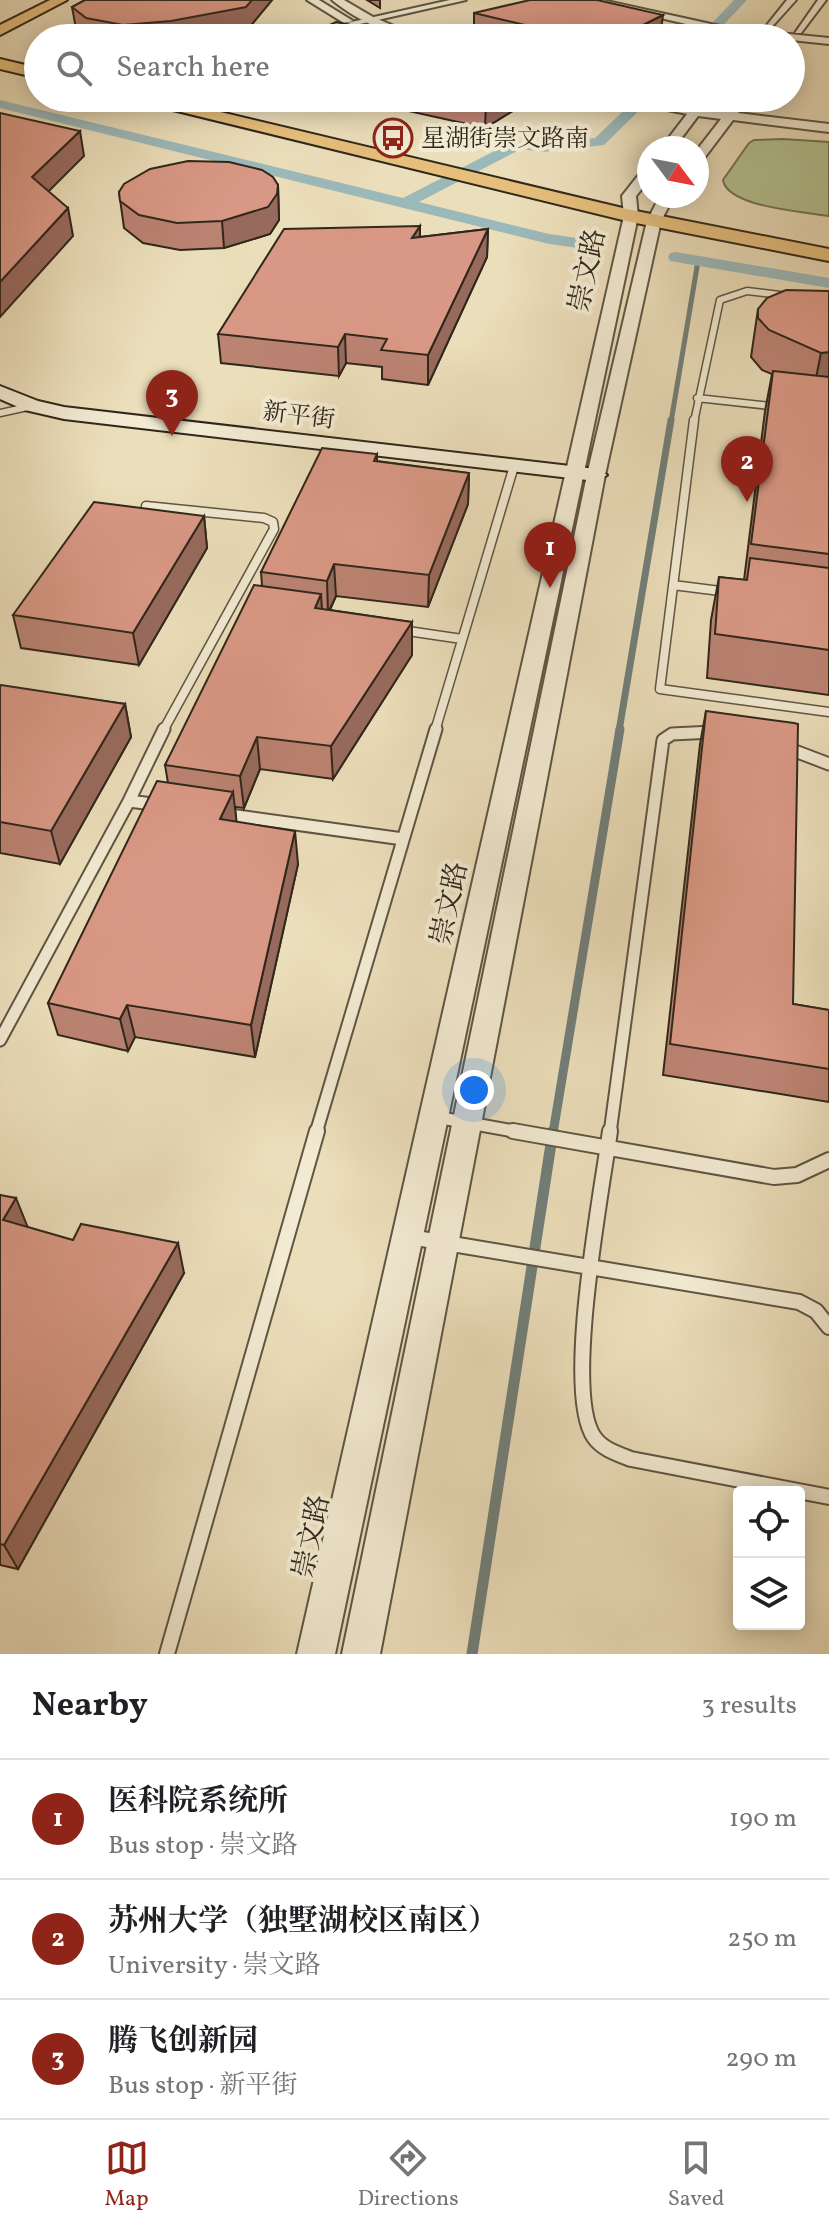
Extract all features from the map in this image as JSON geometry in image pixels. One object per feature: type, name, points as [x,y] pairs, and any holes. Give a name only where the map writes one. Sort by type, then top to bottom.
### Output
[{"type":"main road","points":[[0,17],[34,0]]},
{"type":"main road","points":[[0,31],[60,0]]},
{"type":"main road","points":[[0,51],[24,57]]},
{"type":"main road","points":[[0,64],[24,70]]},
{"type":"main road","points":[[208,112],[637,199]]},
{"type":"main road","points":[[255,112],[444,162],[478,179],[631,216],[658,208]]},
{"type":"main road","points":[[664,208],[829,255]]},
{"type":"main road","points":[[667,208],[829,237]]},
{"type":"main road","name":"新平街","points":[[0,392],[32,406],[64,413],[586,474]]},
{"type":"street","points":[[312,0],[351,23],[462,0]]},
{"type":"street","points":[[337,0],[382,24]]},
{"type":"street","points":[[588,0],[710,24]]},
{"type":"street","points":[[617,0],[694,21]]},
{"type":"street","points":[[771,24],[792,0]]},
{"type":"street","points":[[804,24],[822,0]]},
{"type":"street","points":[[805,36],[829,34]]},
{"type":"street","points":[[805,38],[829,41]]},
{"type":"street","points":[[676,136],[695,112]]},
{"type":"street","points":[[709,142],[732,112]]},
{"type":"street","points":[[758,112],[829,128]]},
{"type":"street","points":[[778,112],[829,118]]},
{"type":"street","name":"崇文路","points":[[630,275],[626,239],[631,216],[629,196],[637,186]]},
{"type":"street","name":"崇文路","points":[[316,1654],[434,1117],[630,275],[648,245],[661,208]]},
{"type":"street","name":"崇文路","points":[[361,1654],[468,1123],[586,474]]},
{"type":"lane","points":[[798,297],[747,291],[720,300],[697,398],[660,689],[829,712]]},
{"type":"lane","points":[[697,398],[796,409]]},
{"type":"lane","points":[[0,413],[32,406]]},
{"type":"lane","points":[[167,1654],[514,466]]},
{"type":"lane","points":[[0,1040],[129,801],[182,692],[269,539],[273,522],[264,518],[146,506]]},
{"type":"lane","points":[[673,585],[736,593]]},
{"type":"lane","points":[[229,606],[244,609]]},
{"type":"lane","points":[[385,628],[462,639]]},
{"type":"lane","points":[[731,735],[687,732],[672,734],[663,740],[592,1268],[583,1346],[582,1397],[591,1433],[605,1449],[631,1459],[829,1497]]},
{"type":"lane","points":[[774,742],[815,761],[829,764]]},
{"type":"lane","points":[[129,801],[175,807]]},
{"type":"lane","points":[[205,812],[403,839]]},
{"type":"lane","points":[[434,1117],[774,1177],[797,1175],[829,1160]]},
{"type":"lane","points":[[408,1237],[799,1302],[816,1311],[829,1327]]},
{"type":"green space","points":[[783,139],[829,142],[829,216],[768,207],[728,189],[723,180],[749,143]]},
{"type":"building","points":[[85,0],[252,0],[246,7],[171,21],[135,24],[86,18],[72,7]]},
{"type":"building","points":[[530,0],[597,0],[663,15],[645,24],[521,24],[474,13]]},
{"type":"building","points":[[0,113],[80,131],[32,177],[68,208],[0,282]]},
{"type":"building","points":[[188,161],[229,162],[262,170],[273,177],[278,185],[277,194],[268,207],[222,221],[177,223],[139,215],[120,201],[119,192],[124,184],[150,169]]},
{"type":"building","points":[[420,226],[412,238],[488,229],[428,355],[381,350],[387,339],[345,334],[338,347],[218,334],[284,229]]},
{"type":"building","points":[[786,290],[829,291],[829,352],[821,353],[769,330],[758,318],[758,309],[767,298]]},
{"type":"building","points":[[773,371],[829,377],[829,554],[751,544]]},
{"type":"building","points":[[322,448],[377,454],[374,461],[469,473],[429,575],[334,564],[327,581],[261,572]]},
{"type":"building","points":[[94,502],[204,516],[133,633],[13,615]]},
{"type":"building","points":[[750,558],[829,568],[829,650],[715,634],[719,577],[747,580]]},
{"type":"building","points":[[254,585],[321,594],[315,608],[412,622],[331,746],[257,737],[240,776],[165,765]]},
{"type":"building","points":[[1,685],[125,704],[51,831],[0,822]]},
{"type":"building","points":[[706,711],[798,724],[793,1004],[829,1010],[829,1069],[670,1044]]},
{"type":"building","points":[[157,781],[233,792],[220,819],[295,831],[251,1025],[127,1005],[120,1019],[48,1003]]},
{"type":"building","points":[[0,1195],[16,1198],[3,1220],[73,1240],[81,1224],[178,1243],[4,1545],[0,1544]]},
{"type":"waterway","points":[[718,24],[741,0]]},
{"type":"waterway","points":[[0,104],[24,110]]},
{"type":"waterway","points":[[33,112],[405,204]]},
{"type":"waterway","points":[[405,204],[519,144],[543,148],[599,142],[630,112]]},
{"type":"waterway","points":[[405,204],[549,239],[592,245]]},
{"type":"waterway","points":[[676,257],[829,283]]},
{"type":"waterway","points":[[671,422],[698,261]]},
{"type":"waterway","points":[[619,731],[671,420]]},
{"type":"waterway","points":[[553,1133],[620,729]]},
{"type":"waterway","points":[[472,1654],[553,1131]]},
{"type":"place","name":"星湖街崇文路南","points":[[393,138]]},
{"type":"place","name":"腾飞创新园","points":[[172,436]]},
{"type":"place","name":"苏州大学（独墅湖校区南区）","points":[[747,502]]},
{"type":"place","name":"医科院系统所","points":[[550,588]]}]
